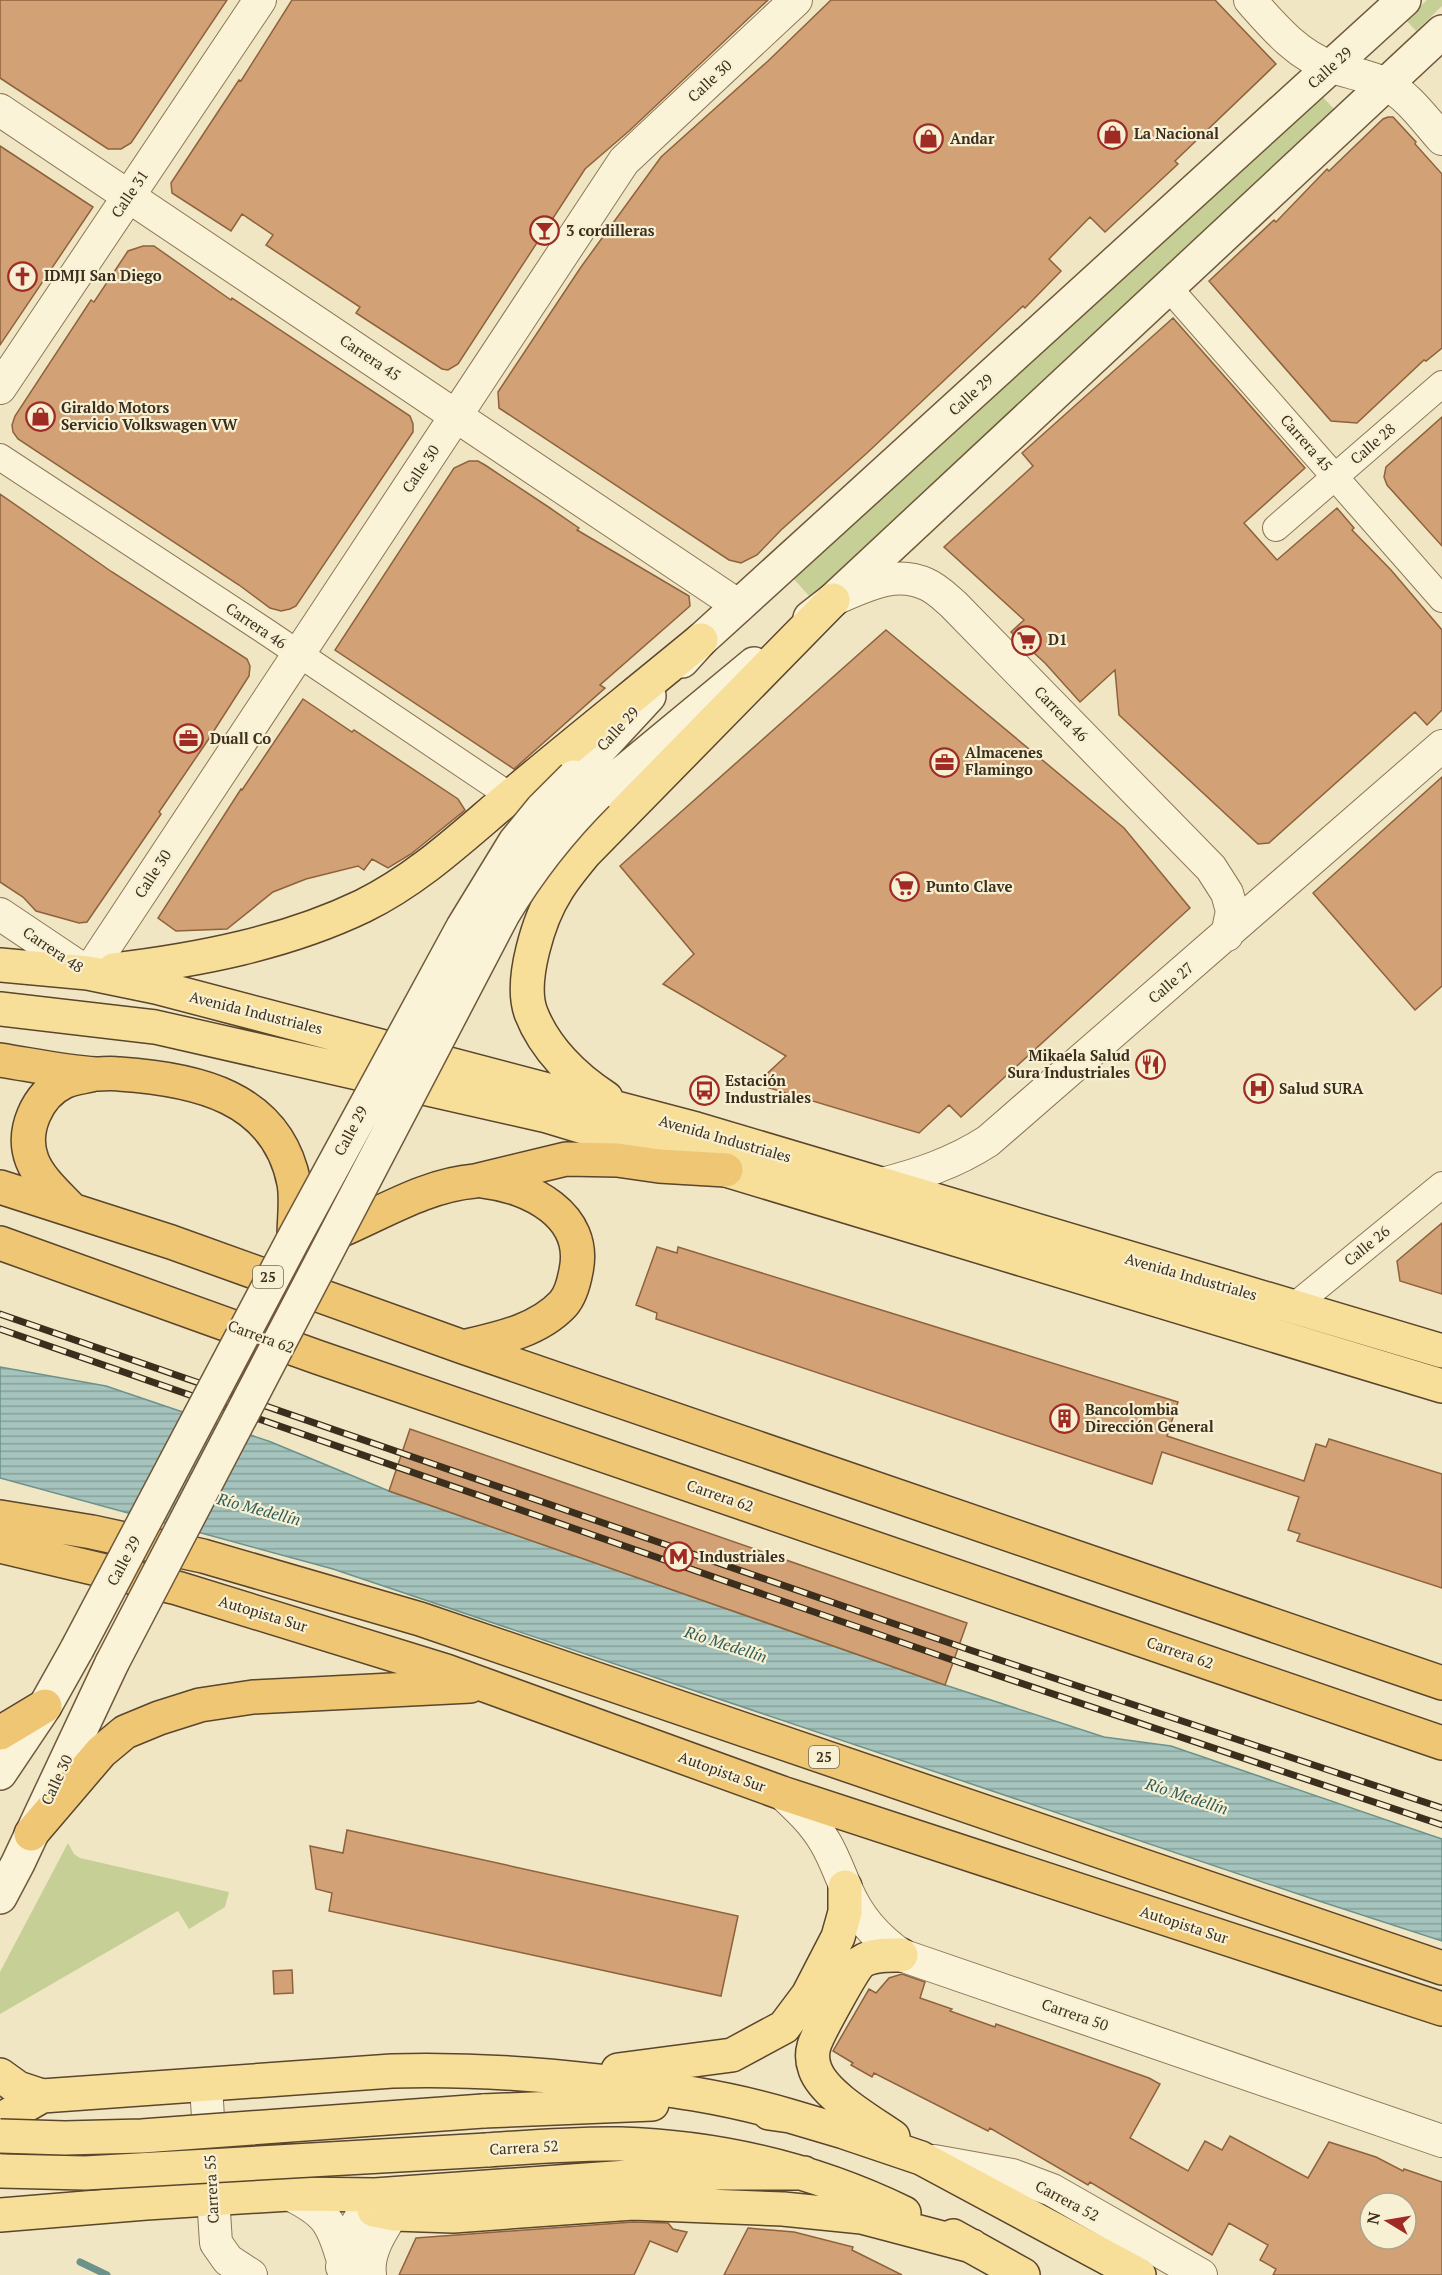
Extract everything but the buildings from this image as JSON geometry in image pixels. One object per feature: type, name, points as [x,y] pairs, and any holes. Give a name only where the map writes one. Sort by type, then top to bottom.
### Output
[{"type":"highway","points":[[0,1060],[96,1074],[118,1074],[196,1084],[225,1094],[248,1108],[285,1153],[294,1185],[294,1238]]},
{"type":"highway","points":[[72,1210],[42,1177],[32,1160],[29,1136],[33,1113],[47,1093],[65,1082],[96,1074]]},
{"type":"highway","points":[[344,1229],[425,1192],[566,1159],[617,1160],[659,1166],[726,1170]]},
{"type":"highway","points":[[463,1347],[498,1339],[547,1319],[564,1303],[573,1286],[578,1261],[574,1234],[562,1217],[545,1202],[524,1190],[504,1184],[476,1181]]},
{"type":"highway","name":"25","points":[[0,1187],[171,1242],[463,1347],[1442,1683]]},
{"type":"highway","name":"Carrera 62","points":[[0,1243],[317,1357],[1442,1743]]},
{"type":"highway","name":"25","points":[[0,1517],[92,1532],[203,1556],[420,1619],[1442,1968]]},
{"type":"highway","name":"Autopista Sur","points":[[0,1546],[177,1588],[446,1671],[782,1793],[1442,2009]]},
{"type":"highway","points":[[31,1834],[101,1752],[125,1732],[159,1718],[201,1705],[253,1697],[484,1685]]},
{"type":"highway","points":[[1320,1702],[1442,1722]]},
{"type":"highway","points":[[0,1732],[45,1706]]},
{"type":"highway","points":[[1397,1952],[1442,1974]]},
{"type":"main road","name":"Calle 29","points":[[112,1663],[344,1229],[503,914],[547,848],[569,821],[585,785],[701,640],[1404,0]]},
{"type":"main road","name":"Calle 29","points":[[45,1706],[294,1238],[493,874],[522,834],[833,600],[1442,32]]},
{"type":"main road","points":[[622,1109],[587,1086],[568,1069],[547,1043],[531,1013],[528,985],[531,958],[544,918],[556,892],[585,853],[833,600]]},
{"type":"main road","points":[[0,952],[88,973],[158,965],[223,951],[320,925],[364,905],[428,866],[701,640]]},
{"type":"main road","name":"Avenida Industriales","points":[[0,965],[88,973],[199,998],[622,1109],[1442,1351]]},
{"type":"main road","name":"Avenida Industriales","points":[[0,1009],[155,1027],[547,1116],[1442,1386]]},
{"type":"main road","name":"Calle 30","points":[[0,1897],[112,1663]]},
{"type":"main road","points":[[0,1773],[45,1706]]},
{"type":"main road","points":[[554,2076],[660,2066],[732,2055],[784,2027],[808,1995],[838,1937],[845,1912],[845,1887]]},
{"type":"main road","points":[[901,1955],[883,1955],[861,1962],[820,2030],[812,2054],[814,2068],[834,2094],[921,2158]]},
{"type":"main road","points":[[0,2120],[23,2104],[42,2096],[423,2070],[554,2076],[656,2087],[720,2098],[790,2116]]},
{"type":"main road","points":[[0,2075],[18,2088],[42,2096]]},
{"type":"main road","name":"Carrera 52","points":[[0,2136],[65,2138],[142,2136],[483,2111],[651,2104],[728,2108],[790,2116],[921,2158],[1139,2275]]},
{"type":"main road","name":"Carrera 52","points":[[0,2171],[85,2173],[583,2145],[660,2146],[752,2160],[837,2183],[972,2246],[1023,2275]]},
{"type":"main road","points":[[484,2201],[642,2176],[720,2173],[804,2174]]},
{"type":"main road","points":[[0,2215],[289,2194],[385,2203],[484,2201],[633,2203],[783,2210],[862,2217],[972,2246]]},
{"type":"street","name":"Calle 31","points":[[0,388],[260,0]]},
{"type":"street","name":"Calle 30","points":[[88,973],[624,161],[796,0]]},
{"type":"street","points":[[1250,0],[1281,34],[1315,60],[1386,84],[1408,102],[1442,139]]},
{"type":"street","name":"Carrera 45","points":[[0,111],[739,606]]},
{"type":"street","name":"Carrera 45","points":[[1169,288],[1442,598]]},
{"type":"street","name":"Calle 28","points":[[1276,528],[1442,384]]},
{"type":"street","name":"Carrera 46","points":[[0,458],[510,796]]},
{"type":"street","name":"Carrera 46","points":[[833,600],[876,581],[909,578],[927,584],[953,604],[1211,868],[1227,894],[1232,910],[1227,935]]},
{"type":"street","name":"Calle 27","points":[[878,1185],[937,1168],[964,1156],[988,1141],[1442,746]]},
{"type":"street","name":"Carrera 48","points":[[0,914],[88,973]]},
{"type":"street","name":"Carrera 48","points":[[0,930],[88,973]]},
{"type":"street","name":"Calle 26","points":[[1293,1307],[1442,1185]]},
{"type":"street","name":"Carrera 50","points":[[782,1793],[809,1819],[824,1839],[853,1903],[874,1934],[901,1955],[1442,2141]]},
{"type":"street","name":"Carrera 55","points":[[206,2086],[216,2243],[228,2260],[251,2275]]},
{"type":"street","name":"Carrera 52","points":[[921,2158],[1012,2175],[1045,2187],[1201,2275]]},
{"type":"street","points":[[289,2194],[318,2210],[326,2219],[337,2241],[342,2268]]},
{"type":"street","points":[[342,2268],[352,2234],[385,2203]]},
{"type":"street","points":[[370,2275],[369,2268],[373,2250],[383,2229],[385,2203]]},
{"type":"green space","points":[[1427,0],[1442,0],[1442,6],[1416,31],[1406,20]]},
{"type":"green space","points":[[1317,91],[1335,110],[810,597],[793,578]]},
{"type":"green space","points":[[68,1843],[74,1854],[80,1858],[229,1892],[225,1907],[189,1929],[178,1911],[0,2014],[0,1972]]},
{"type":"water","name":"Río Medellín","points":[[0,1367],[106,1386],[271,1442],[389,1491],[945,1685],[1104,1737],[1171,1746],[1442,1839],[1442,1941],[333,1569],[0,1478]]},
{"type":"waterway","points":[[80,2262],[107,2275]]},
{"type":"railway","points":[[0,1314],[967,1649],[1442,1808]]},
{"type":"railway","points":[[0,1329],[961,1663],[1442,1825]]},
{"type":"place","name":"La Nacional","points":[[1113,134]]},
{"type":"place","name":"Andar","points":[[929,139]]},
{"type":"place","name":"3 cordilleras","points":[[545,231]]},
{"type":"place","name":"IDMJI San Diego","points":[[23,276]]},
{"type":"place","name":"Giraldo Motors Servicio Volkswagen VW","points":[[40,417]]},
{"type":"place","name":"D1","points":[[1027,640]]},
{"type":"place","name":"Duall Co","points":[[189,739]]},
{"type":"place","name":"Almacenes Flamingo","points":[[944,762]]},
{"type":"place","name":"Punto Clave","points":[[905,887]]},
{"type":"place","name":"Mikaela Salud Sura Industriales","points":[[1151,1065]]},
{"type":"place","name":"Salud SURA","points":[[1258,1089]]},
{"type":"place","name":"Estación Industriales","points":[[704,1090]]},
{"type":"place","name":"Bancolombia Dirección General","points":[[1064,1419]]},
{"type":"place","name":"Industriales","points":[[678,1557]]}]
